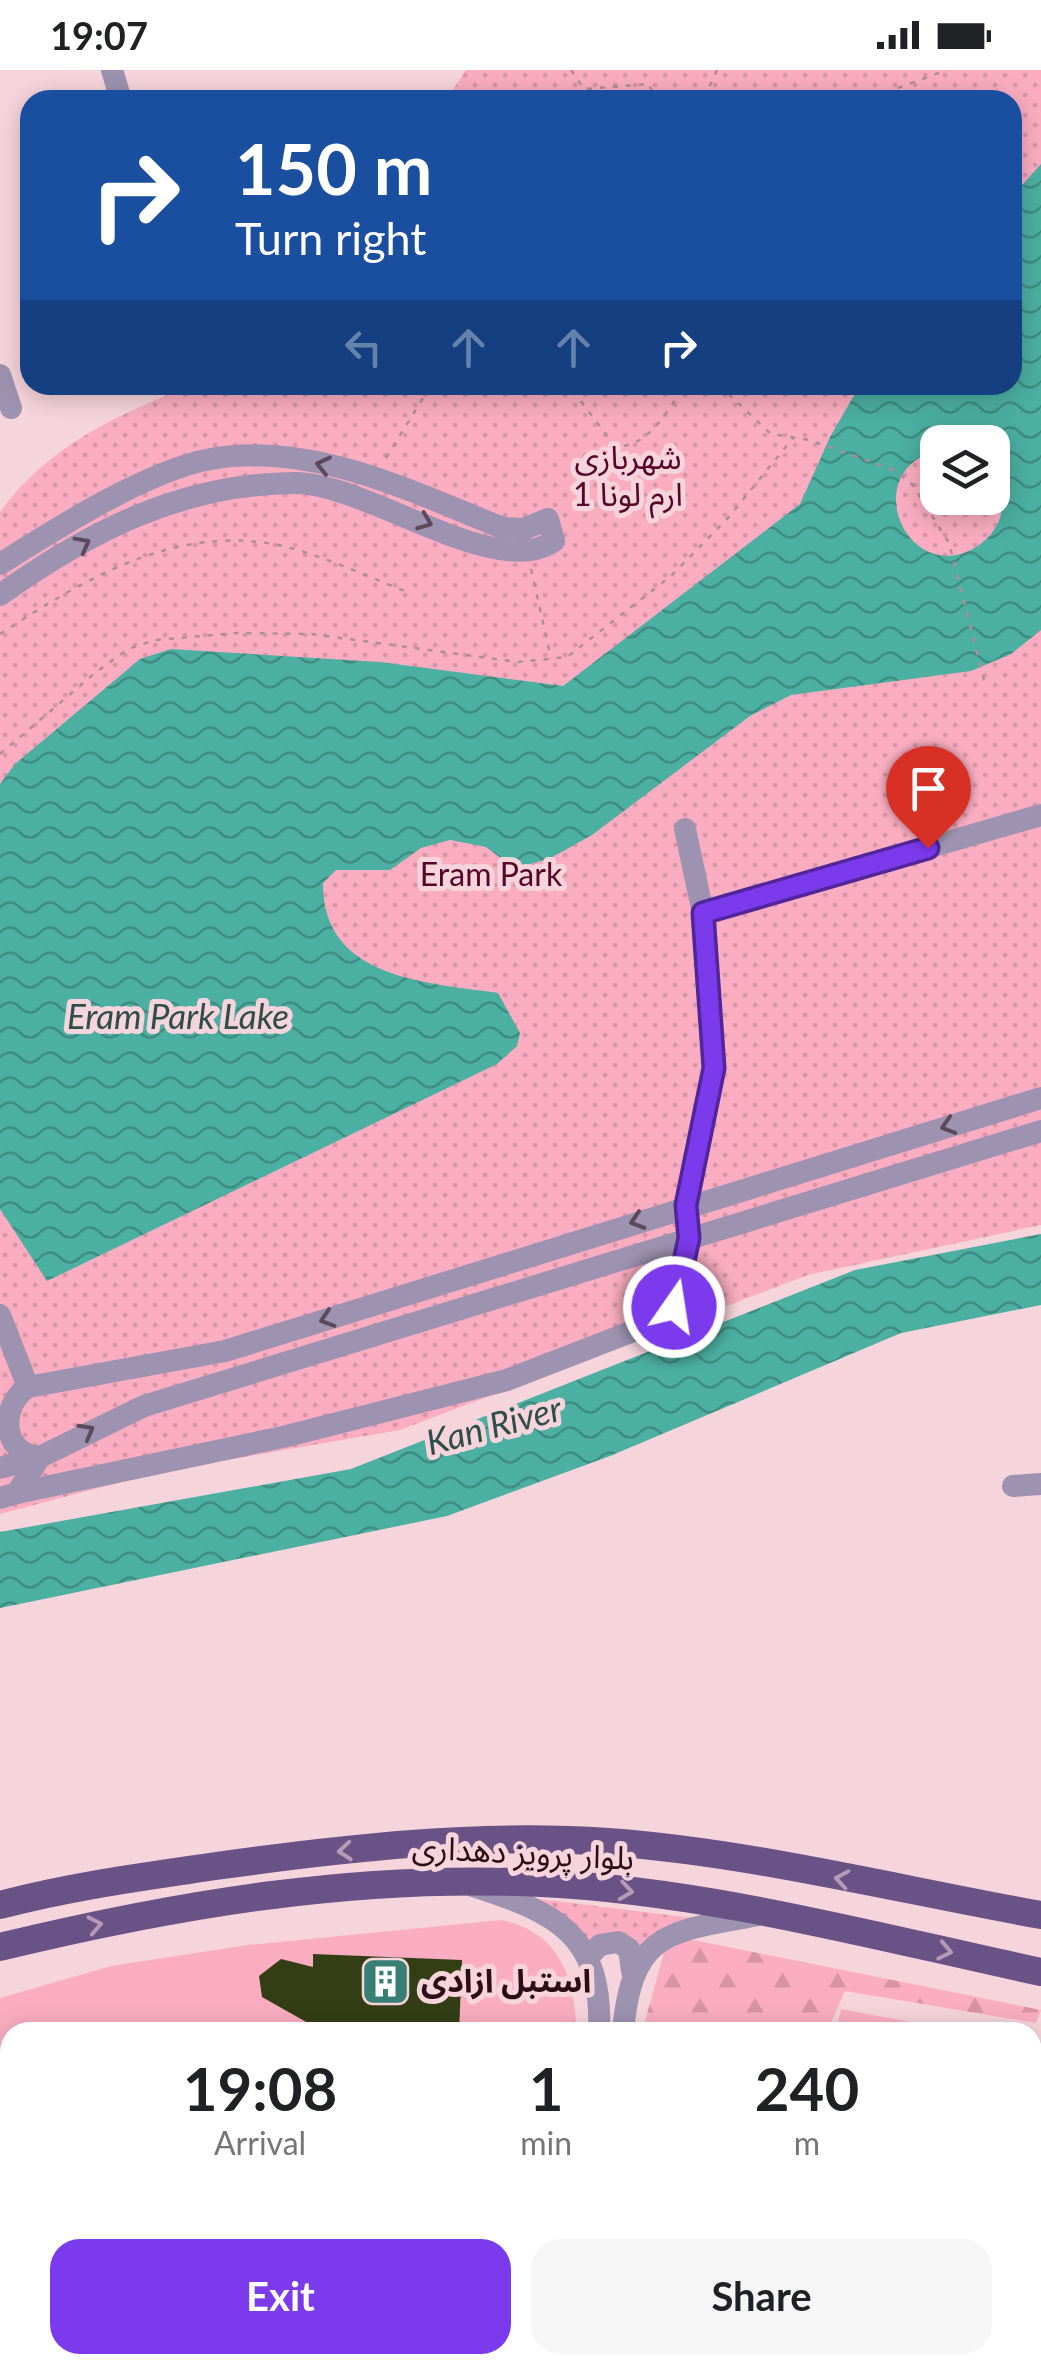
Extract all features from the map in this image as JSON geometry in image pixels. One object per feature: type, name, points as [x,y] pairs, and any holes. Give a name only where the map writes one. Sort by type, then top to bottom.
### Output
[{"type":"main road","name":"بلوار پرویز دهداری","points":[[0,1905],[82,1884],[286,1856],[527,1840],[610,1842],[689,1852],[1041,1916]]},
{"type":"main road","name":"بلوار پرویز دهداری","points":[[0,1947],[200,1904],[380,1883],[455,1880],[622,1890],[766,1914],[1041,1972]]},
{"type":"street","points":[[0,374],[11,408]]},
{"type":"street","points":[[0,595],[32,558],[154,478],[210,459],[300,459],[371,488],[498,551],[527,552],[554,541],[548,520],[524,529],[503,528],[371,488]]},
{"type":"street","points":[[0,564],[32,558]]},
{"type":"street","points":[[703,913],[1041,815]]},
{"type":"street","points":[[8,1495],[283,1437],[507,1380],[654,1323],[674,1307],[689,1238],[686,1205],[714,1068],[703,913],[685,829]]},
{"type":"street","points":[[0,1468],[40,1456],[144,1406],[1039,1132],[1033,1101],[686,1205],[225,1351],[28,1387],[9,1400],[2,1410],[2,1422],[10,1444],[19,1451],[40,1456]]},
{"type":"street","points":[[0,1316],[28,1387]]},
{"type":"street","points":[[8,1495],[40,1456]]},
{"type":"street","points":[[1013,1486],[1041,1484]]},
{"type":"street","points":[[455,1880],[547,1913],[573,1936],[588,1957],[600,2003],[599,2022]]},
{"type":"street","points":[[632,1972],[654,1946],[681,1930],[766,1914]]},
{"type":"street","points":[[588,1957],[600,1946],[618,1942],[630,1949],[632,1972],[624,2022]]},
{"type":"path","points":[[571,70],[584,89],[649,84],[651,90]]},
{"type":"path","points":[[893,90],[947,70]]},
{"type":"path","points":[[371,488],[426,395]]},
{"type":"path","points":[[577,395],[615,446],[628,447],[640,444],[678,395]]},
{"type":"path","points":[[730,395],[771,434],[808,440],[894,470],[912,484],[949,543],[985,684]]},
{"type":"path","points":[[0,754],[95,673],[128,650],[155,640],[237,633],[310,634],[518,662],[567,657],[672,576],[728,518],[793,438]]},
{"type":"path","points":[[0,634],[110,568],[171,547],[207,540],[258,542],[297,550],[405,591]]},
{"type":"path","points":[[527,552],[552,660]]},
{"type":"green space","name":"Eram Park","points":[[466,70],[1041,70],[1041,1225],[808,1275],[400,1430],[163,1471],[0,1514],[0,512],[40,468],[111,421],[168,395],[1022,395],[1022,90],[453,90]]},
{"type":"green space","points":[[523,1897],[709,1920],[640,1949],[589,1945]]},
{"type":"green space","points":[[502,1920],[522,1926],[551,1947],[568,1976],[576,2022],[0,2022],[0,1998],[111,1966],[248,1945]]},
{"type":"green space","points":[[689,1939],[1041,2010],[1036,2022],[1030,2022],[845,1991],[831,2022],[645,2022],[664,1952]]},
{"type":"green space","points":[[841,2009],[910,2022],[838,2022]]},
{"type":"water","name":"Eram Park Lake","points":[[1041,164],[1041,630],[1011,654],[971,671],[791,695],[750,716],[592,835],[549,859],[514,868],[486,847],[450,840],[421,848],[390,870],[336,870],[323,883],[327,915],[340,939],[359,957],[384,970],[411,979],[498,993],[520,1033],[517,1046],[497,1064],[47,1281],[0,1209],[0,784],[15,764],[140,659],[171,649],[380,662],[563,686],[800,504],[854,395],[1022,395],[1022,185]]},
{"type":"water","name":"Kan River","points":[[1041,1234],[1041,1305],[901,1333],[610,1456],[447,1516],[0,1608],[0,1532],[351,1469],[855,1270]]},
{"type":"building","name":"استبل ازادی","points":[[313,1954],[462,1960],[459,2022],[306,2022],[262,1997],[259,1976],[281,1959],[313,1967]]},
{"type":"place","name":"استبل ازادی","points":[[386,1981]]},
{"type":"route","points":[[674,1307],[689,1238],[686,1205],[692,1191],[714,1068],[703,913],[928,848]]},
{"type":"park label","name":"شهربازی ارم لونا 1","points":[[628,476]]}]
